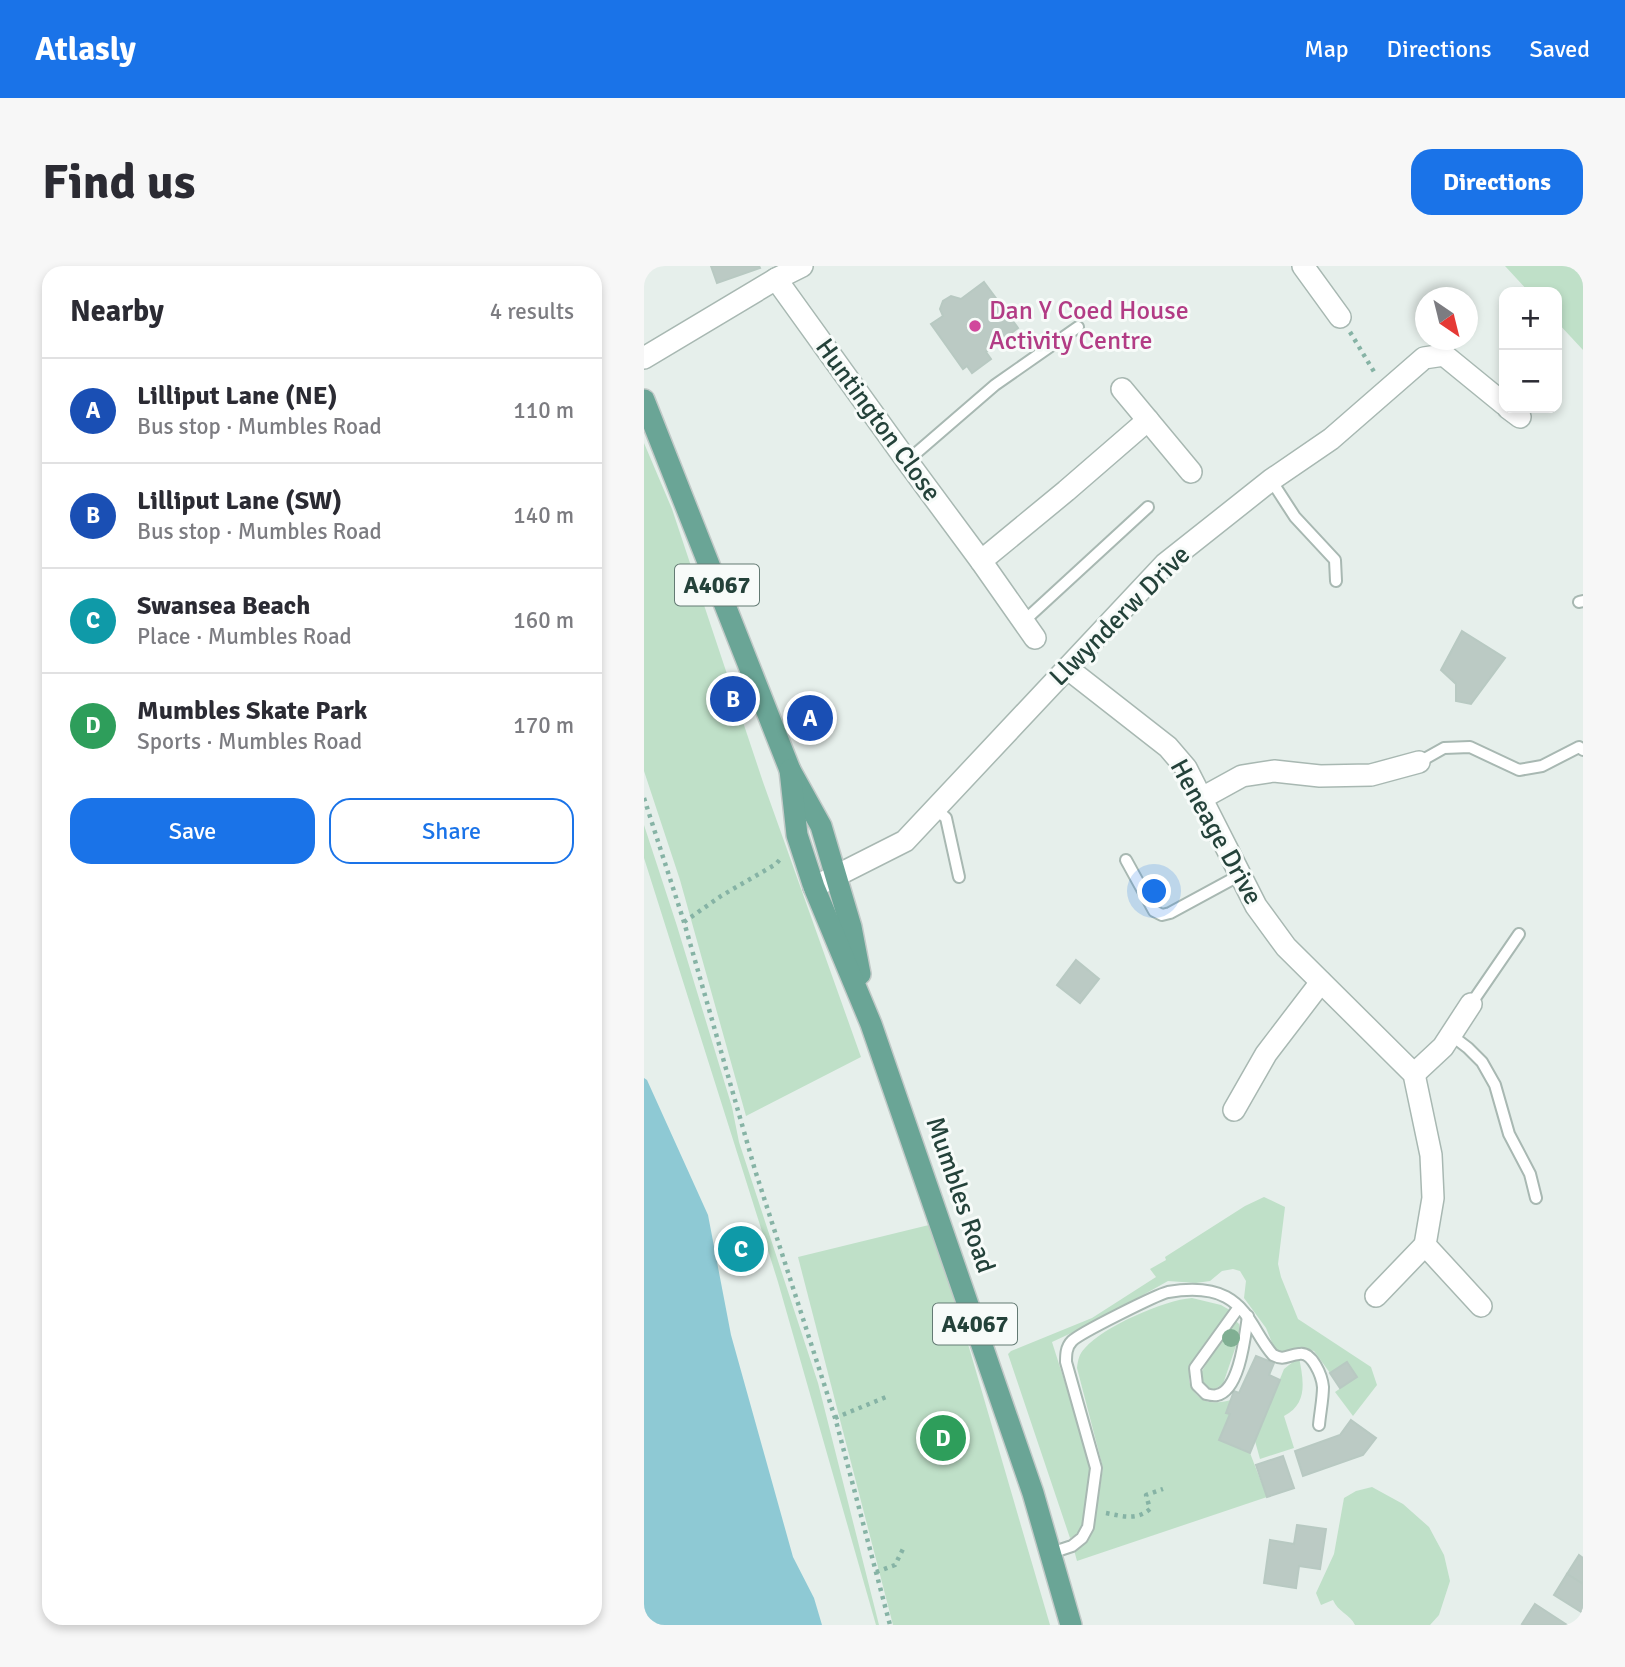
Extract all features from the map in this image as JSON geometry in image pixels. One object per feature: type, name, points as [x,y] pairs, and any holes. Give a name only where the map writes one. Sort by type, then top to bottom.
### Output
[{"type":"main road","name":"Mumbles Road","points":[[644,400],[790,770],[821,827],[850,927],[871,1024]]},
{"type":"main road","name":"Mumbles Road","points":[[790,770],[797,835],[814,887],[871,1024],[1033,1493],[1071,1625]]},
{"type":"street","points":[[644,358],[802,266]]},
{"type":"street","points":[[1303,266],[1340,317]]},
{"type":"street","name":"Huntington Close","points":[[776,279],[1029,630]]},
{"type":"street","name":"Llwynderw Drive","points":[[814,887],[905,841],[1166,564],[1271,480],[1331,439],[1424,358],[1444,355],[1499,400]]},
{"type":"street","points":[[1122,389],[1191,472]]},
{"type":"street","points":[[981,561],[1147,420]]},
{"type":"street","name":"Heneage Drive","points":[[1067,668],[1168,747],[1186,768],[1256,906],[1286,947],[1414,1074]]},
{"type":"street","points":[[1202,798],[1242,776],[1253,774],[1274,771],[1320,776],[1371,775],[1419,762]]},
{"type":"street","points":[[1234,1110],[1266,1054],[1321,982]]},
{"type":"street","points":[[1376,1296],[1425,1245],[1433,1198],[1432,1155],[1414,1074],[1443,1047],[1471,1004]]},
{"type":"street","points":[[1425,1245],[1481,1306]]},
{"type":"lane","points":[[907,461],[995,385],[1078,327]]},
{"type":"lane","points":[[1271,480],[1294,517],[1335,560],[1336,581]]},
{"type":"lane","points":[[1029,630],[1148,507]]},
{"type":"lane","points":[[1419,762],[1444,748],[1470,747],[1519,770],[1542,766],[1582,746]]},
{"type":"lane","points":[[936,809],[946,818],[959,877]]},
{"type":"lane","points":[[1126,860],[1154,911],[1162,915],[1170,914],[1240,875]]},
{"type":"lane","points":[[1471,1004],[1519,934]]},
{"type":"lane","points":[[1451,1035],[1482,1062],[1495,1085],[1508,1134],[1530,1174],[1536,1198]]},
{"type":"lane","points":[[1051,1553],[1072,1546],[1082,1538],[1088,1527],[1096,1468],[1066,1362],[1066,1351],[1071,1342],[1098,1325],[1165,1293],[1190,1289],[1227,1298],[1248,1316],[1273,1355],[1279,1359],[1299,1353],[1311,1360],[1320,1373],[1323,1385],[1319,1425]]},
{"type":"lane","points":[[1239,1307],[1195,1368],[1197,1385],[1206,1394],[1219,1395],[1228,1388],[1239,1366],[1248,1316]]},
{"type":"path","points":[[1340,317],[1386,391]]},
{"type":"path","points":[[644,798],[684,922],[755,1170],[835,1418],[890,1625]]},
{"type":"path","points":[[684,922],[721,896],[776,864],[788,852],[797,835]]},
{"type":"path","points":[[835,1418],[886,1397]]},
{"type":"path","points":[[1096,1512],[1127,1517],[1141,1516],[1150,1509],[1146,1495],[1163,1489]]},
{"type":"path","points":[[876,1572],[895,1565],[904,1547]]},
{"type":"green space","points":[[1505,266],[1583,266],[1583,350],[1562,327],[1562,287],[1524,287]]},
{"type":"green space","points":[[644,443],[672,509],[763,782],[861,1057],[746,1116],[680,880],[644,771]]},
{"type":"green space","points":[[644,825],[732,1107],[739,1142],[818,1383],[879,1625],[876,1625],[778,1282],[644,858]]},
{"type":"green space","points":[[1264,1197],[1285,1207],[1278,1264],[1298,1319],[1371,1367],[1377,1385],[1353,1416],[1335,1392],[1357,1377],[1347,1362],[1330,1373],[1314,1351],[1306,1349],[1291,1353],[1275,1350],[1266,1328],[1244,1298],[1246,1281],[1240,1271],[1222,1271],[1210,1281],[1196,1283],[1168,1281],[1093,1323],[1052,1342],[1092,1468],[1084,1525],[1077,1535],[1070,1538],[1008,1354],[1092,1318],[1156,1277],[1150,1269],[1166,1260],[1165,1257],[1245,1206]]},
{"type":"green space","points":[[933,1224],[1050,1625],[893,1625],[798,1257]]},
{"type":"green space","points":[[1192,1298],[1221,1305],[1233,1312],[1200,1350],[1189,1373],[1190,1384],[1196,1394],[1208,1402],[1231,1400],[1226,1412],[1230,1414],[1220,1440],[1250,1453],[1267,1497],[1077,1561],[1074,1550],[1085,1542],[1093,1530],[1103,1468],[1077,1368],[1080,1355],[1094,1340],[1119,1323],[1166,1304]]},
{"type":"green space","points":[[1235,1320],[1239,1324],[1240,1334],[1223,1384],[1213,1390],[1207,1388],[1201,1373],[1230,1322]]},
{"type":"green space","points":[[1299,1357],[1303,1382],[1301,1397],[1292,1411],[1284,1416],[1294,1448],[1260,1459],[1255,1441],[1284,1369]]},
{"type":"green space","points":[[1372,1487],[1403,1504],[1429,1527],[1444,1555],[1450,1581],[1439,1615],[1430,1625],[1355,1625],[1333,1600],[1321,1605],[1316,1593],[1334,1554],[1344,1498],[1356,1491]]},
{"type":"water","points":[[644,1078],[708,1215],[731,1335],[793,1557],[814,1598],[822,1625],[644,1625]]},
{"type":"building","points":[[711,266],[759,266],[760,268],[717,283]]},
{"type":"building","name":"Dan Y Coed House Activity Centre","points":[[984,282],[1018,328],[986,352],[991,359],[972,373],[967,366],[963,369],[931,324],[943,316],[940,309],[943,301],[951,296],[961,299]]},
{"type":"building","points":[[1462,631],[1505,658],[1471,704],[1456,701],[1456,684],[1441,670]]},
{"type":"building","points":[[1076,960],[1099,979],[1080,1003],[1057,985]]},
{"type":"building","points":[[1256,1356],[1274,1363],[1269,1375],[1280,1380],[1250,1453],[1219,1440],[1230,1414],[1226,1413],[1234,1391],[1239,1393]]},
{"type":"building","points":[[1347,1362],[1357,1377],[1340,1388],[1330,1373]]},
{"type":"building","points":[[1351,1420],[1376,1438],[1363,1455],[1303,1476],[1295,1451],[1340,1435]]},
{"type":"building","points":[[1283,1456],[1294,1488],[1267,1497],[1256,1465]]},
{"type":"building","points":[[1297,1525],[1326,1529],[1320,1569],[1299,1566],[1296,1588],[1264,1583],[1270,1540],[1294,1544]]},
{"type":"building","points":[[1579,1555],[1583,1558],[1583,1584],[1567,1574]]},
{"type":"building","points":[[1567,1574],[1583,1584],[1583,1613],[1554,1595]]},
{"type":"building","points":[[1535,1604],[1567,1625],[1522,1624]]},
{"type":"place","name":"Dan Y Coed House Activity Centre","points":[[975,326]]},
{"type":"place","name":"Lilliput Lane (SW)","points":[[733,699]]},
{"type":"place","name":"Lilliput Lane (NE)","points":[[810,718]]},
{"type":"place","name":"Swansea Beach","points":[[741,1249]]},
{"type":"place","name":"Mumbles Skate Park","points":[[943,1438]]}]
